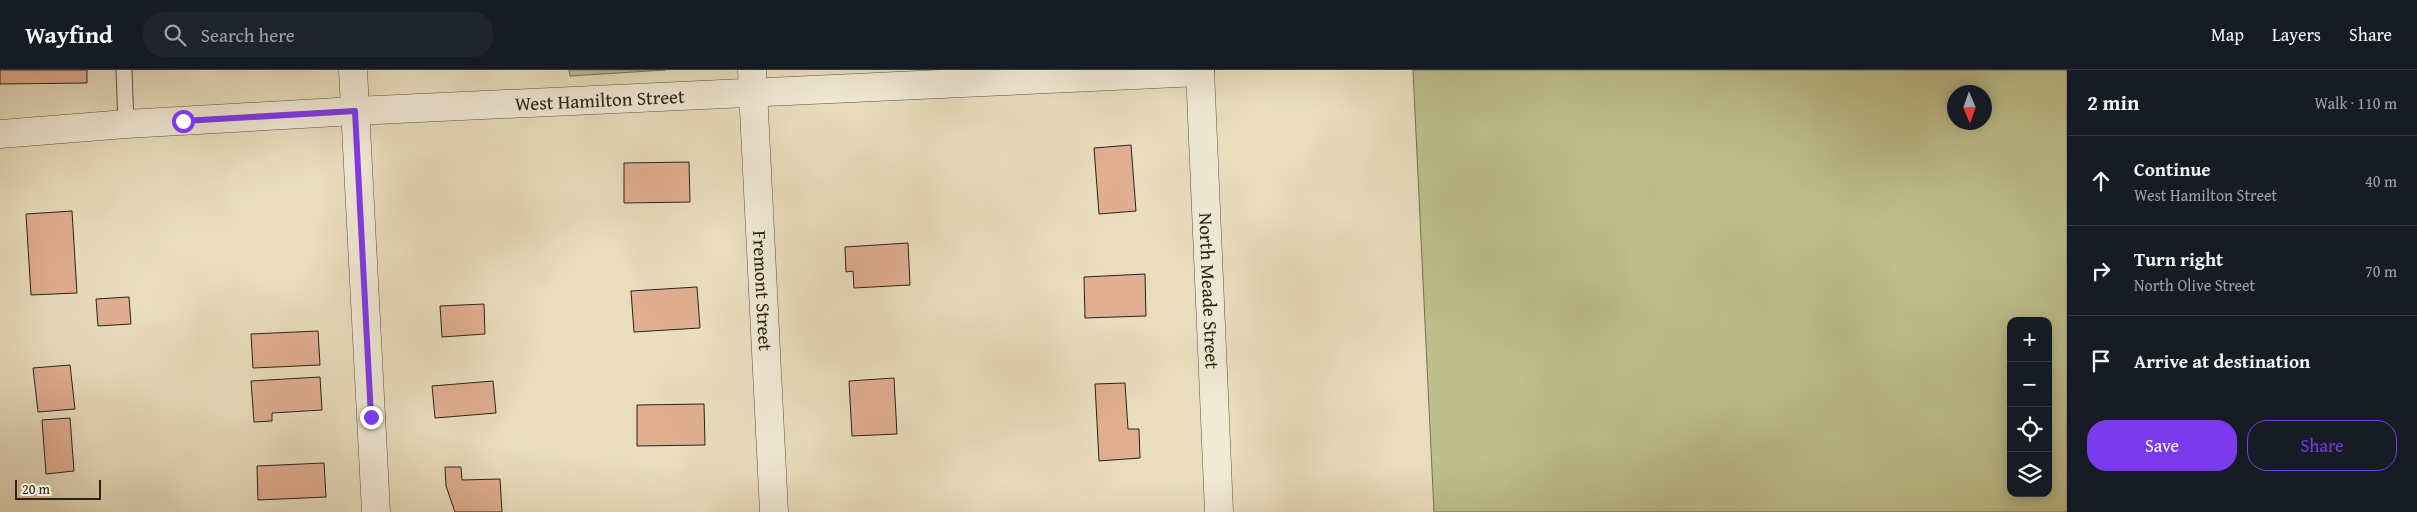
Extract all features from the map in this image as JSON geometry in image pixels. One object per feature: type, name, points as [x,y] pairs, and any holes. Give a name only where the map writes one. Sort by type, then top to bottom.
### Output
[{"type":"street","points":[[353,70],[376,512]]},
{"type":"street","name":"West Hamilton Street","points":[[0,134],[126,124],[355,111],[753,82],[1200,71]]},
{"type":"street","name":"North Meade Street","points":[[1200,71],[1219,512]]},
{"type":"street","name":"Fremont Street","points":[[753,82],[774,512]]},
{"type":"lane","points":[[124,70],[126,124]]},
{"type":"green space","points":[[569,70],[666,70],[570,76]]},
{"type":"green space","points":[[1413,70],[2067,70],[2067,512],[1434,512]]},
{"type":"building","points":[[0,70],[87,70],[87,83],[0,84]]},
{"type":"building","points":[[1131,145],[1136,211],[1099,214],[1094,148]]},
{"type":"building","points":[[689,162],[690,202],[624,203],[624,163]]},
{"type":"building","points":[[72,211],[77,293],[31,295],[26,214]]},
{"type":"building","points":[[908,243],[910,285],[854,288],[853,271],[846,272],[845,247]]},
{"type":"building","points":[[1145,274],[1146,316],[1085,318],[1084,277]]},
{"type":"building","points":[[697,287],[700,328],[634,332],[631,291]]},
{"type":"building","points":[[129,297],[131,324],[98,326],[96,299]]},
{"type":"building","points":[[484,304],[485,334],[442,337],[440,306]]},
{"type":"building","points":[[318,331],[320,365],[253,368],[251,334]]},
{"type":"building","points":[[70,365],[75,409],[38,412],[33,368]]},
{"type":"building","points":[[320,377],[322,410],[272,413],[272,421],[254,422],[251,381]]},
{"type":"building","points":[[894,378],[897,434],[852,436],[849,381]]},
{"type":"building","points":[[493,381],[496,413],[435,418],[432,386]]},
{"type":"building","points":[[1125,383],[1128,429],[1139,429],[1140,458],[1099,461],[1095,384]]},
{"type":"building","points":[[704,404],[705,445],[637,446],[637,405]]},
{"type":"building","points":[[70,418],[74,471],[46,474],[42,420]]},
{"type":"building","points":[[324,463],[326,497],[258,500],[257,466]]},
{"type":"building","points":[[445,467],[461,467],[462,480],[500,479],[502,512],[455,512],[446,486]]},
{"type":"route","points":[[183,121],[355,111],[371,417]]}]
